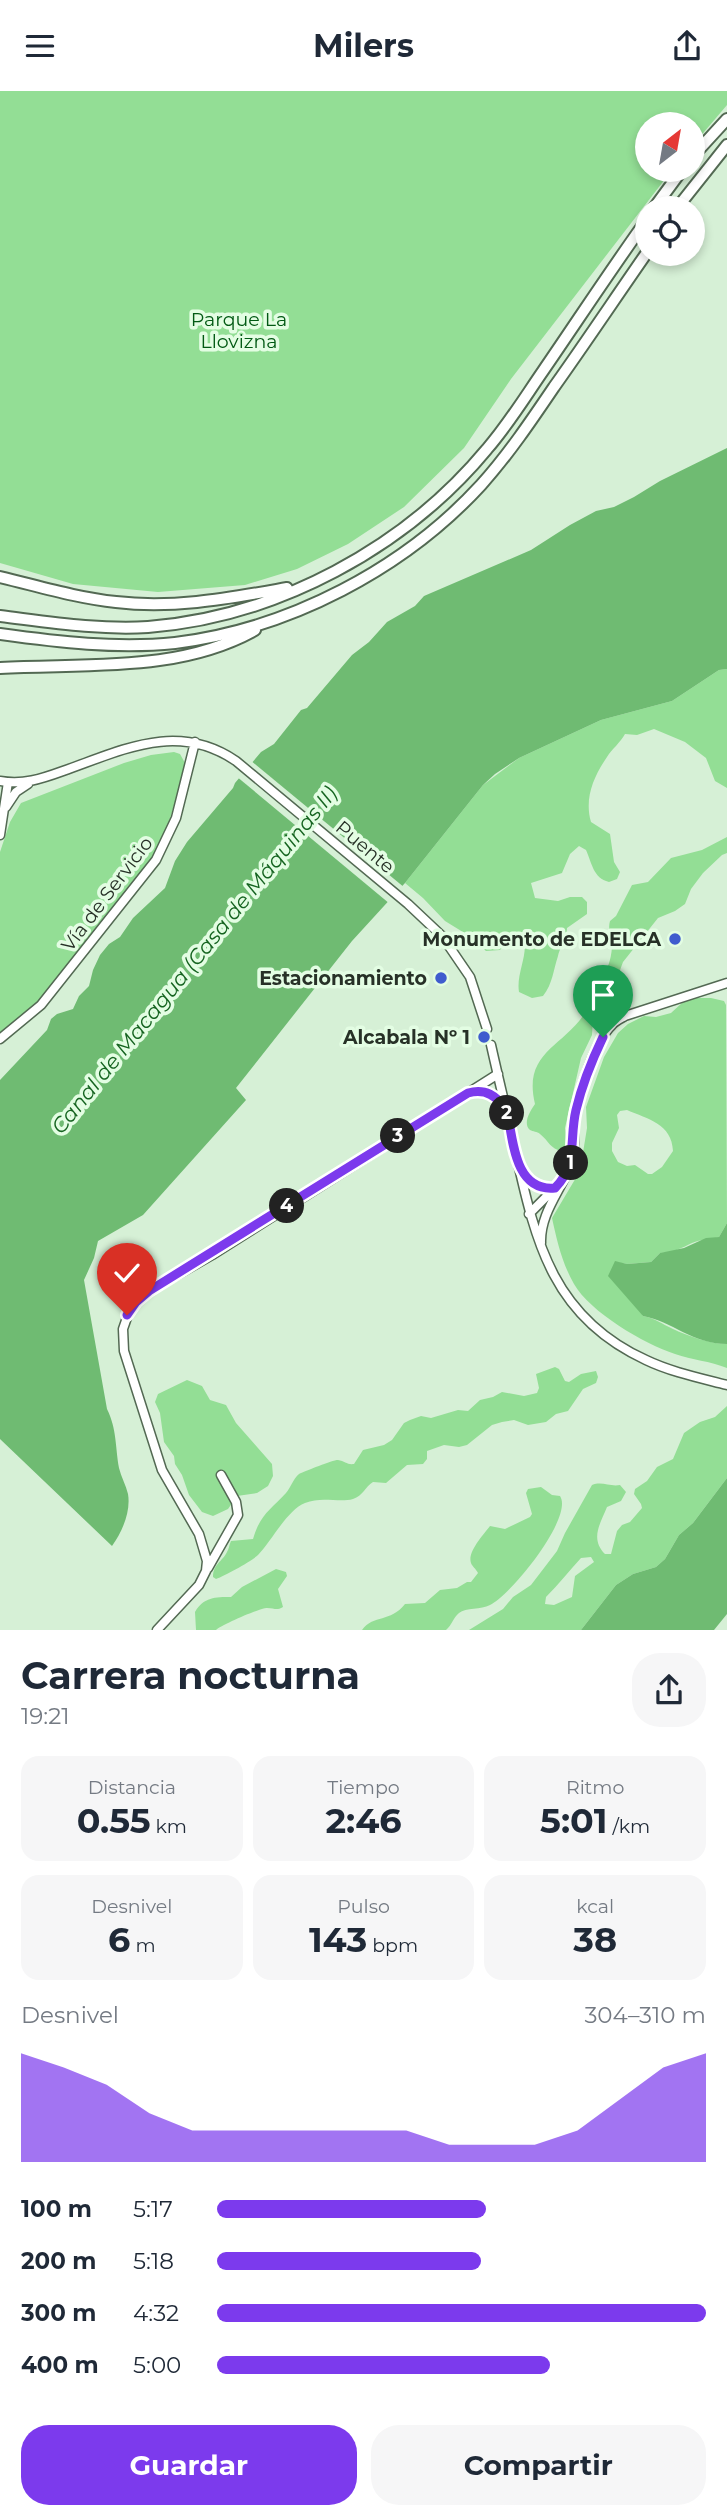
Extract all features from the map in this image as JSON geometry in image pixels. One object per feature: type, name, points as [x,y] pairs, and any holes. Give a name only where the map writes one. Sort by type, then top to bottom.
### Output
[{"type":"main road","points":[[705,143],[727,119]]},
{"type":"main road","points":[[687,196],[727,145]]},
{"type":"main road","points":[[0,615],[90,627],[170,625],[243,609],[306,585],[351,562],[405,527],[472,467],[499,435],[635,237]]},
{"type":"main road","points":[[0,634],[71,643],[151,644],[203,638],[269,620],[325,597],[377,570],[435,528],[467,499],[520,436],[638,266]]},
{"type":"main road","points":[[0,577],[107,601],[150,604],[209,601],[306,585]]},
{"type":"main road","points":[[0,668],[121,664],[165,659],[219,647],[269,620]]},
{"type":"street","points":[[1,823],[16,792],[33,781],[152,742],[195,742]]},
{"type":"street","name":"Puente","points":[[195,742],[218,750],[236,761],[408,904],[442,936],[462,963],[475,989],[487,1029]]},
{"type":"street","name":"Vía de Servicio","points":[[0,1039],[41,1005],[156,860],[176,818],[195,742]]},
{"type":"street","points":[[1,823],[4,782],[33,781]]},
{"type":"street","points":[[541,1249],[544,1221],[574,1151],[575,1113],[582,1089],[597,1049],[611,1025],[625,1016],[727,983]]},
{"type":"street","points":[[491,1045],[529,1214],[541,1249],[570,1301],[606,1336],[632,1353],[659,1366],[727,1385]]},
{"type":"street","points":[[206,1571],[205,1548],[162,1470],[124,1351],[121,1337],[131,1308],[149,1291],[498,1074]]},
{"type":"street","points":[[468,1093],[483,1091],[491,1094],[507,1110]]},
{"type":"street","points":[[520,1170],[528,1181],[537,1186],[555,1188]]},
{"type":"street","points":[[529,1214],[564,1178]]},
{"type":"street","points":[[157,1630],[195,1591],[238,1515],[236,1502],[221,1475]]},
{"type":"green space","name":"Parque La Llovizna","points":[[0,91],[727,91],[727,105],[705,131],[705,112],[635,112],[635,182],[663,182],[652,196],[635,196],[635,218],[511,379],[464,448],[404,507],[348,544],[297,569],[245,585],[158,592],[73,584],[0,563]]},
{"type":"green space","points":[[727,669],[727,788],[715,781],[706,758],[685,742],[654,729],[637,735],[625,734],[598,772],[589,804],[591,822],[610,834],[614,862],[620,872],[617,879],[609,882],[599,877],[586,850],[579,846],[570,854],[562,873],[531,883],[535,898],[558,901],[582,897],[587,902],[587,914],[567,928],[551,982],[543,996],[532,998],[519,992],[524,939],[517,936],[510,939],[500,950],[486,951],[471,937],[445,921],[405,883],[483,785],[519,758],[601,720],[672,701],[719,670]]},
{"type":"green space","points":[[174,752],[180,754],[185,769],[169,822],[152,859],[49,991],[0,1034],[0,852],[10,822],[21,803],[124,763]]},
{"type":"green space","points":[[727,837],[727,853],[703,873],[691,889],[685,904],[658,918],[623,962],[613,989],[593,1019],[592,1035],[581,1058],[565,1128],[566,1145],[562,1151],[555,1148],[539,1133],[530,1130],[527,1124],[535,1104],[534,1074],[546,1053],[583,1016],[588,1001],[606,971],[612,947],[610,921],[616,916],[632,885],[648,882],[671,858],[702,850]]},
{"type":"green space","points":[[695,998],[711,998],[724,1001],[726,1005],[727,1223],[719,1237],[660,1253],[651,1262],[615,1262],[643,1316],[692,1337],[727,1344],[727,1368],[675,1354],[648,1343],[619,1326],[592,1305],[570,1276],[560,1252],[552,1218],[580,1171],[587,1128],[586,1107],[604,1057],[618,1033],[644,1016],[656,1017],[671,1013],[683,1002]],"holes":[[[627,1110],[657,1124],[664,1129],[672,1142],[673,1151],[662,1167],[652,1174],[635,1165],[627,1166],[618,1162],[612,1151],[612,1143],[619,1128],[617,1115],[620,1111]]]},
{"type":"green space","points":[[555,1367],[565,1381],[569,1382],[581,1374],[596,1371],[598,1377],[596,1383],[583,1389],[568,1411],[556,1414],[546,1422],[528,1425],[514,1420],[502,1422],[492,1425],[467,1445],[444,1445],[427,1451],[427,1459],[423,1464],[407,1465],[386,1483],[373,1482],[353,1499],[305,1503],[292,1512],[258,1555],[226,1575],[216,1579],[213,1577],[214,1569],[227,1552],[231,1541],[253,1539],[262,1518],[286,1493],[299,1474],[335,1460],[354,1464],[363,1450],[384,1445],[392,1440],[404,1423],[421,1416],[431,1418],[458,1410],[468,1411],[480,1400],[502,1392],[524,1396],[537,1393],[539,1388],[536,1374]]},
{"type":"green space","points":[[187,1380],[202,1386],[210,1400],[226,1405],[236,1423],[272,1464],[273,1476],[268,1486],[257,1493],[237,1496],[228,1509],[213,1516],[202,1512],[189,1495],[174,1456],[164,1442],[160,1413],[155,1402],[158,1394]]},
{"type":"green space","points":[[727,1406],[727,1478],[656,1567],[633,1574],[616,1585],[581,1630],[469,1630],[503,1609],[513,1597],[531,1585],[557,1551],[592,1485],[596,1484],[620,1485],[626,1492],[621,1501],[607,1507],[599,1525],[597,1537],[600,1548],[605,1554],[611,1554],[617,1531],[630,1522],[642,1508],[634,1494],[635,1489],[647,1481],[657,1467],[673,1459],[684,1433],[700,1422],[715,1417]],"holes":[[[591,1557],[594,1562],[575,1576],[572,1597],[554,1605],[545,1604],[546,1597],[581,1558]]]},
{"type":"green space","points":[[541,1487],[552,1495],[560,1496],[562,1506],[558,1520],[538,1555],[500,1598],[486,1607],[462,1611],[446,1630],[362,1630],[372,1622],[394,1614],[405,1604],[425,1603],[440,1590],[457,1588],[471,1582],[478,1573],[471,1563],[471,1554],[480,1538],[490,1526],[505,1529],[530,1517],[532,1514],[526,1493],[528,1489]]},
{"type":"green space","points":[[276,1569],[286,1572],[287,1576],[278,1589],[283,1607],[257,1611],[216,1630],[196,1630],[195,1612],[202,1603],[215,1598],[231,1597],[242,1587]]},
{"type":"water","name":"Canal de Macagua (Casa de Máquinas II)","points":[[727,448],[727,669],[719,670],[672,701],[601,720],[519,758],[495,774],[483,785],[405,883],[352,941],[236,1088],[246,1100],[143,1215],[98,1241],[84,1280],[107,1409],[113,1424],[119,1468],[129,1501],[125,1521],[112,1546],[0,1439],[0,1080],[47,1030],[51,1019],[73,1009],[79,996],[89,986],[100,955],[165,888],[175,861],[187,842],[261,752],[274,744],[301,710],[307,708],[352,655],[369,642],[387,622],[415,606],[424,596],[531,550],[596,511],[614,507]]},
{"type":"water","points":[[727,1223],[727,1344],[703,1340],[643,1316],[608,1276],[615,1261],[627,1264],[651,1262],[660,1253],[684,1248],[706,1238],[719,1237]]},
{"type":"water","points":[[727,1478],[727,1614],[714,1630],[581,1630],[616,1585],[633,1574],[656,1567],[665,1559],[679,1535],[693,1523]]},
{"type":"pier","points":[[250,760],[405,888],[390,904],[236,776]]},
{"type":"place","name":"Monumento de EDELCA","points":[[675,939]]},
{"type":"place","name":"Estacionamiento","points":[[441,978]]},
{"type":"place","name":"Alcabala Nº 1","points":[[484,1037]]},
{"type":"route","points":[[127,1315],[136,1302],[149,1291],[212,1255],[468,1093],[483,1091],[502,1104],[507,1110],[520,1170],[528,1181],[537,1186],[555,1188],[564,1178],[571,1163],[575,1113],[603,1037]]}]
